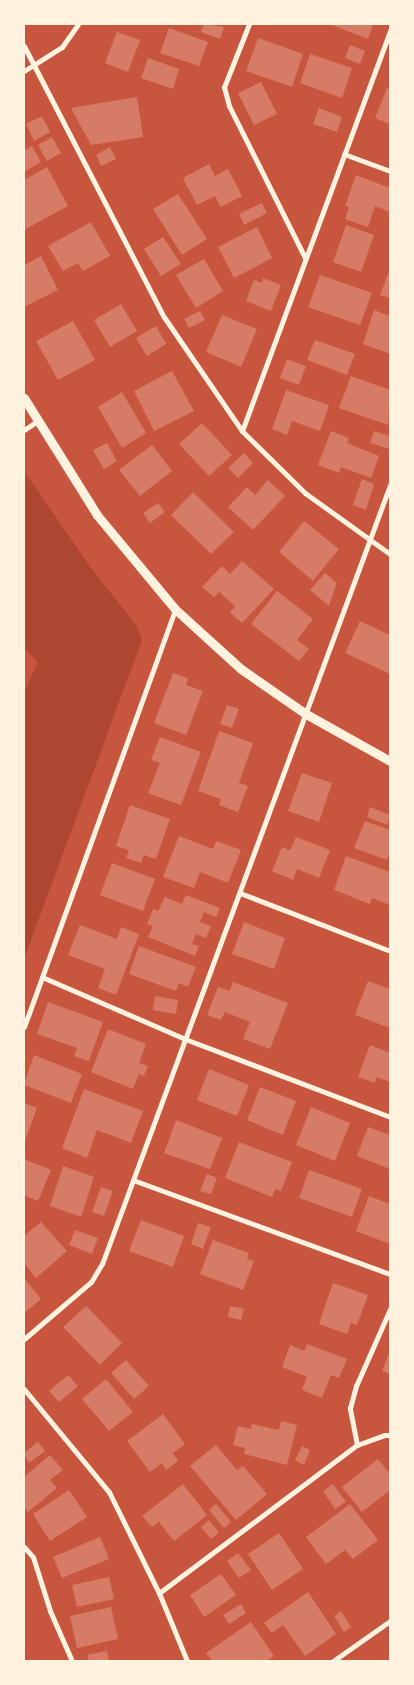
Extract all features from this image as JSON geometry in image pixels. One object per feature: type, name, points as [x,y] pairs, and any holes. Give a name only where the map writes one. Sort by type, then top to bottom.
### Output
[{"type":"street","points":[[24,71],[62,47],[78,24]]},
{"type":"street","points":[[248,24],[224,87],[228,106],[306,258]]},
{"type":"street","points":[[242,431],[390,30]]},
{"type":"street","points":[[24,46],[164,317],[242,431],[305,493],[390,554]]},
{"type":"street","points":[[344,154],[390,171]]},
{"type":"street","points":[[24,398],[36,422],[97,515],[174,609],[241,669],[306,714],[390,761]]},
{"type":"street","points":[[24,430],[36,422]]},
{"type":"street","points":[[24,1339],[91,1282],[102,1264],[390,485]]},
{"type":"street","points":[[24,1027],[174,609]]},
{"type":"street","points":[[240,893],[390,950]]},
{"type":"street","points":[[42,977],[186,1038],[390,1117]]},
{"type":"street","points":[[133,1180],[390,1274]]},
{"type":"street","points":[[357,1445],[350,1408],[356,1386],[390,1309]]},
{"type":"street","points":[[24,1389],[109,1492],[159,1593],[187,1661]]},
{"type":"street","points":[[159,1593],[357,1445],[384,1434],[390,1436]]},
{"type":"street","points":[[24,1547],[34,1557],[50,1611],[72,1661]]},
{"type":"street","points":[[333,1661],[390,1621]]},
{"type":"shaded area","points":[[24,471],[91,568],[136,625],[142,640],[24,959],[24,692],[38,662],[24,648]]},
{"type":"building","points":[[204,24],[224,27],[220,39],[201,32]]},
{"type":"building","points":[[329,24],[373,24],[368,39]]},
{"type":"building","points":[[169,28],[208,42],[199,66],[160,53]]},
{"type":"building","points":[[117,32],[140,40],[128,72],[105,63]]},
{"type":"building","points":[[258,38],[303,54],[292,87],[246,71]]},
{"type":"building","points":[[350,45],[365,51],[360,64],[345,58]]},
{"type":"building","points":[[310,54],[352,68],[342,98],[300,83]]},
{"type":"building","points":[[148,58],[179,69],[173,89],[141,78]]},
{"type":"building","points":[[261,82],[277,114],[254,125],[238,93]]},
{"type":"building","points":[[387,88],[390,89],[390,124],[375,118]]},
{"type":"building","points":[[137,97],[143,137],[91,145],[71,108]]},
{"type":"building","points":[[319,108],[342,117],[337,132],[313,124]]},
{"type":"building","points":[[42,116],[50,132],[34,141],[26,124]]},
{"type":"building","points":[[52,137],[61,153],[47,161],[38,145]]},
{"type":"building","points":[[32,146],[41,162],[24,172],[24,151]]},
{"type":"building","points":[[110,147],[116,159],[101,166],[96,155]]},
{"type":"building","points":[[209,164],[215,176],[228,169],[242,196],[221,207],[215,196],[197,205],[183,178]]},
{"type":"building","points":[[47,167],[68,206],[24,230],[24,180]]},
{"type":"building","points":[[356,175],[390,188],[390,212],[375,206],[368,227],[345,219],[349,207],[345,206]]},
{"type":"building","points":[[178,194],[207,239],[182,255],[153,209]]},
{"type":"building","points":[[262,203],[267,213],[244,225],[239,214]]},
{"type":"building","points":[[91,222],[110,256],[83,271],[78,263],[63,271],[48,246]]},
{"type":"building","points":[[346,225],[374,235],[361,272],[333,262]]},
{"type":"building","points":[[257,227],[272,258],[234,278],[218,247]]},
{"type":"building","points":[[163,237],[181,264],[161,276],[144,249]]},
{"type":"building","points":[[41,256],[58,290],[24,307],[24,265]]},
{"type":"building","points":[[204,259],[223,291],[196,308],[176,275]]},
{"type":"building","points":[[390,269],[390,298],[380,295]]},
{"type":"building","points":[[320,275],[372,293],[360,325],[308,307]]},
{"type":"building","points":[[263,278],[281,285],[271,311],[246,301],[254,280],[262,283]]},
{"type":"building","points":[[121,304],[137,331],[110,347],[94,320]]},
{"type":"building","points":[[374,310],[390,316],[390,354],[363,344]]},
{"type":"building","points":[[200,311],[205,320],[189,328],[184,319]]},
{"type":"building","points":[[222,315],[257,329],[241,367],[206,352]]},
{"type":"building","points":[[73,321],[95,360],[58,380],[36,341]]},
{"type":"building","points":[[156,326],[166,344],[147,356],[136,338]]},
{"type":"building","points":[[315,340],[355,354],[347,375],[307,360]]},
{"type":"building","points":[[287,359],[306,366],[299,385],[280,378]]},
{"type":"building","points":[[172,371],[194,411],[154,431],[134,391]]},
{"type":"building","points":[[351,376],[390,390],[388,425],[339,408]]},
{"type":"building","points":[[286,390],[329,405],[320,431],[292,421],[287,435],[272,429]]},
{"type":"building","points":[[122,392],[146,433],[122,448],[98,407]]},
{"type":"building","points":[[202,423],[232,455],[209,476],[179,444]]},
{"type":"building","points":[[331,431],[349,438],[347,443],[379,456],[371,478],[341,467],[339,473],[318,465]]},
{"type":"building","points":[[374,431],[390,436],[389,449],[370,443]]},
{"type":"building","points":[[107,443],[117,461],[104,469],[93,450]]},
{"type":"building","points":[[152,445],[172,471],[140,496],[119,470]]},
{"type":"building","points":[[244,453],[253,463],[238,478],[228,468]]},
{"type":"building","points":[[362,479],[374,484],[366,510],[353,505]]},
{"type":"building","points":[[268,480],[285,496],[253,530],[228,507],[247,487],[255,495]]},
{"type":"building","points":[[193,492],[234,532],[211,554],[171,515]]},
{"type":"building","points":[[158,503],[165,512],[150,523],[143,513]]},
{"type":"building","points":[[304,521],[339,549],[313,581],[279,552]]},
{"type":"building","points":[[242,561],[274,589],[242,623],[230,613],[235,606],[219,592],[214,597],[202,587],[222,566],[230,574]]},
{"type":"building","points":[[325,573],[337,583],[329,606],[310,590]]},
{"type":"building","points":[[277,591],[313,619],[297,640],[309,649],[299,661],[251,624]]},
{"type":"building","points":[[360,621],[390,635],[390,674],[345,653]]},
{"type":"building","points":[[173,673],[188,678],[186,685],[203,691],[186,735],[154,723]]},
{"type":"building","points":[[227,705],[239,709],[232,728],[220,724]]},
{"type":"building","points":[[219,731],[253,743],[239,783],[248,786],[238,812],[219,805],[221,799],[198,791]]},
{"type":"building","points":[[160,737],[201,752],[181,805],[148,793],[160,763],[151,760]]},
{"type":"building","points":[[302,773],[332,783],[319,822],[288,811]]},
{"type":"building","points":[[130,805],[170,819],[156,859],[144,855],[141,863],[126,858],[129,850],[116,846]]},
{"type":"building","points":[[370,807],[390,815],[387,825],[367,817]]},
{"type":"building","points":[[365,821],[390,830],[390,851],[387,860],[354,848]]},
{"type":"building","points":[[179,836],[213,849],[216,841],[241,850],[228,883],[200,872],[194,888],[163,877]]},
{"type":"building","points":[[296,837],[330,850],[319,878],[297,869],[293,880],[272,871],[282,847],[290,850]]},
{"type":"building","points":[[346,856],[390,872],[390,905],[372,898],[370,904],[334,890]]},
{"type":"building","points":[[112,863],[155,879],[143,911],[100,895]]},
{"type":"building","points":[[186,895],[220,908],[216,917],[204,912],[200,922],[211,926],[206,938],[196,934],[192,944],[199,946],[195,956],[148,937],[153,926],[147,924],[153,909],[158,911],[165,897],[182,904]]},
{"type":"building","points":[[244,922],[285,938],[274,969],[232,954]]},
{"type":"building","points":[[80,925],[117,939],[121,927],[139,934],[116,995],[98,988],[105,969],[68,955]]},
{"type":"building","points":[[139,946],[196,967],[188,987],[179,983],[176,991],[129,974]]},
{"type":"building","points":[[368,981],[390,989],[390,1028],[355,1015]]},
{"type":"building","points":[[233,982],[288,1003],[270,1049],[243,1039],[250,1022],[225,1012],[221,1020],[207,1015],[218,987],[230,991]]},
{"type":"building","points":[[155,996],[178,1000],[176,1014],[153,1010]]},
{"type":"building","points":[[48,1002],[103,1022],[89,1061],[74,1056],[77,1048],[37,1034]]},
{"type":"building","points":[[108,1029],[146,1044],[139,1063],[148,1066],[144,1076],[139,1074],[133,1089],[91,1072]]},
{"type":"building","points":[[370,1045],[390,1053],[390,1082],[376,1077],[375,1083],[358,1077]]},
{"type":"building","points":[[34,1055],[82,1074],[71,1103],[24,1085]]},
{"type":"building","points":[[209,1069],[249,1085],[237,1116],[197,1100]]},
{"type":"building","points":[[260,1087],[296,1101],[283,1135],[247,1120]]},
{"type":"building","points":[[84,1089],[143,1111],[131,1143],[97,1130],[87,1158],[62,1148]]},
{"type":"building","points":[[24,1103],[37,1108],[25,1141],[24,1140]]},
{"type":"building","points":[[311,1107],[350,1123],[335,1161],[296,1145]]},
{"type":"building","points":[[176,1120],[222,1138],[210,1169],[164,1153]]},
{"type":"building","points":[[368,1127],[390,1135],[390,1169],[357,1156]]},
{"type":"building","points":[[239,1142],[292,1162],[281,1191],[275,1189],[272,1197],[225,1178]]},
{"type":"building","points":[[24,1159],[51,1170],[38,1201],[24,1195]]},
{"type":"building","points":[[63,1166],[94,1177],[81,1217],[50,1206]]},
{"type":"building","points":[[309,1170],[362,1189],[352,1217],[299,1198]]},
{"type":"building","points":[[207,1174],[217,1178],[211,1194],[200,1191]]},
{"type":"building","points":[[101,1187],[113,1191],[104,1216],[92,1212]]},
{"type":"building","points":[[369,1196],[390,1204],[390,1244],[356,1231]]},
{"type":"building","points":[[141,1220],[184,1236],[173,1267],[129,1251]]},
{"type":"building","points":[[41,1222],[67,1251],[36,1278],[24,1263],[24,1236]]},
{"type":"building","points":[[198,1223],[211,1227],[203,1249],[191,1244]]},
{"type":"building","points":[[75,1230],[98,1238],[92,1254],[69,1245]]},
{"type":"building","points":[[213,1240],[249,1253],[247,1259],[254,1261],[243,1290],[200,1274]]},
{"type":"building","points":[[24,1278],[41,1299],[24,1313]]},
{"type":"building","points":[[333,1283],[368,1295],[357,1325],[351,1323],[347,1334],[319,1324]]},
{"type":"building","points":[[86,1306],[122,1343],[100,1365],[63,1327]]},
{"type":"building","points":[[230,1306],[244,1309],[241,1320],[228,1317]]},
{"type":"building","points":[[307,1344],[347,1359],[339,1378],[331,1375],[322,1398],[302,1390],[307,1377],[282,1367],[290,1345],[304,1351]]},
{"type":"building","points":[[390,1351],[390,1374],[382,1371]]},
{"type":"building","points":[[126,1360],[149,1386],[134,1399],[111,1373]]},
{"type":"building","points":[[68,1375],[78,1386],[59,1402],[49,1391]]},
{"type":"building","points":[[106,1379],[133,1412],[109,1431],[82,1399]]},
{"type":"building","points":[[163,1414],[185,1444],[173,1453],[178,1461],[166,1470],[162,1463],[150,1472],[127,1441]]},
{"type":"building","points":[[281,1421],[297,1425],[287,1465],[244,1454],[245,1448],[233,1445],[238,1426],[251,1429],[252,1424],[279,1430]]},
{"type":"building","points":[[38,1442],[45,1451],[29,1463],[24,1453]]},
{"type":"building","points":[[216,1445],[237,1470],[243,1466],[267,1494],[236,1520],[190,1466]]},
{"type":"building","points":[[302,1446],[310,1450],[304,1465],[295,1460]]},
{"type":"building","points":[[50,1455],[63,1470],[50,1480],[57,1488],[28,1512],[24,1506],[24,1477]]},
{"type":"building","points":[[378,1459],[390,1474],[390,1490],[362,1512],[342,1487]]},
{"type":"building","points":[[183,1484],[207,1515],[174,1541],[159,1522],[152,1527],[142,1516]]},
{"type":"building","points":[[333,1484],[346,1502],[335,1509],[323,1491]]},
{"type":"building","points":[[69,1490],[87,1517],[50,1541],[33,1514]]},
{"type":"building","points":[[216,1504],[231,1522],[224,1528],[209,1510]]},
{"type":"building","points":[[350,1504],[378,1540],[353,1559],[345,1550],[326,1564],[306,1537]]},
{"type":"building","points":[[209,1520],[219,1532],[211,1539],[201,1527]]},
{"type":"building","points":[[279,1533],[303,1569],[272,1590],[248,1554]]},
{"type":"building","points":[[100,1537],[109,1559],[62,1578],[53,1557]]},
{"type":"building","points":[[238,1553],[251,1570],[239,1578],[227,1561]]},
{"type":"building","points":[[221,1574],[236,1595],[204,1617],[190,1595]]},
{"type":"building","points":[[109,1577],[114,1599],[77,1607],[72,1585]]},
{"type":"building","points":[[308,1592],[336,1634],[305,1656],[283,1625],[272,1633],[264,1623]]},
{"type":"building","points":[[241,1604],[246,1613],[229,1624],[223,1615]]},
{"type":"building","points":[[111,1607],[118,1639],[77,1648],[70,1616]]},
{"type":"building","points":[[341,1611],[351,1627],[344,1632],[334,1616]]},
{"type":"building","points":[[251,1622],[274,1656],[267,1661],[212,1661],[206,1653]]},
{"type":"building","points":[[107,1651],[109,1661],[89,1661],[87,1655]]}]
